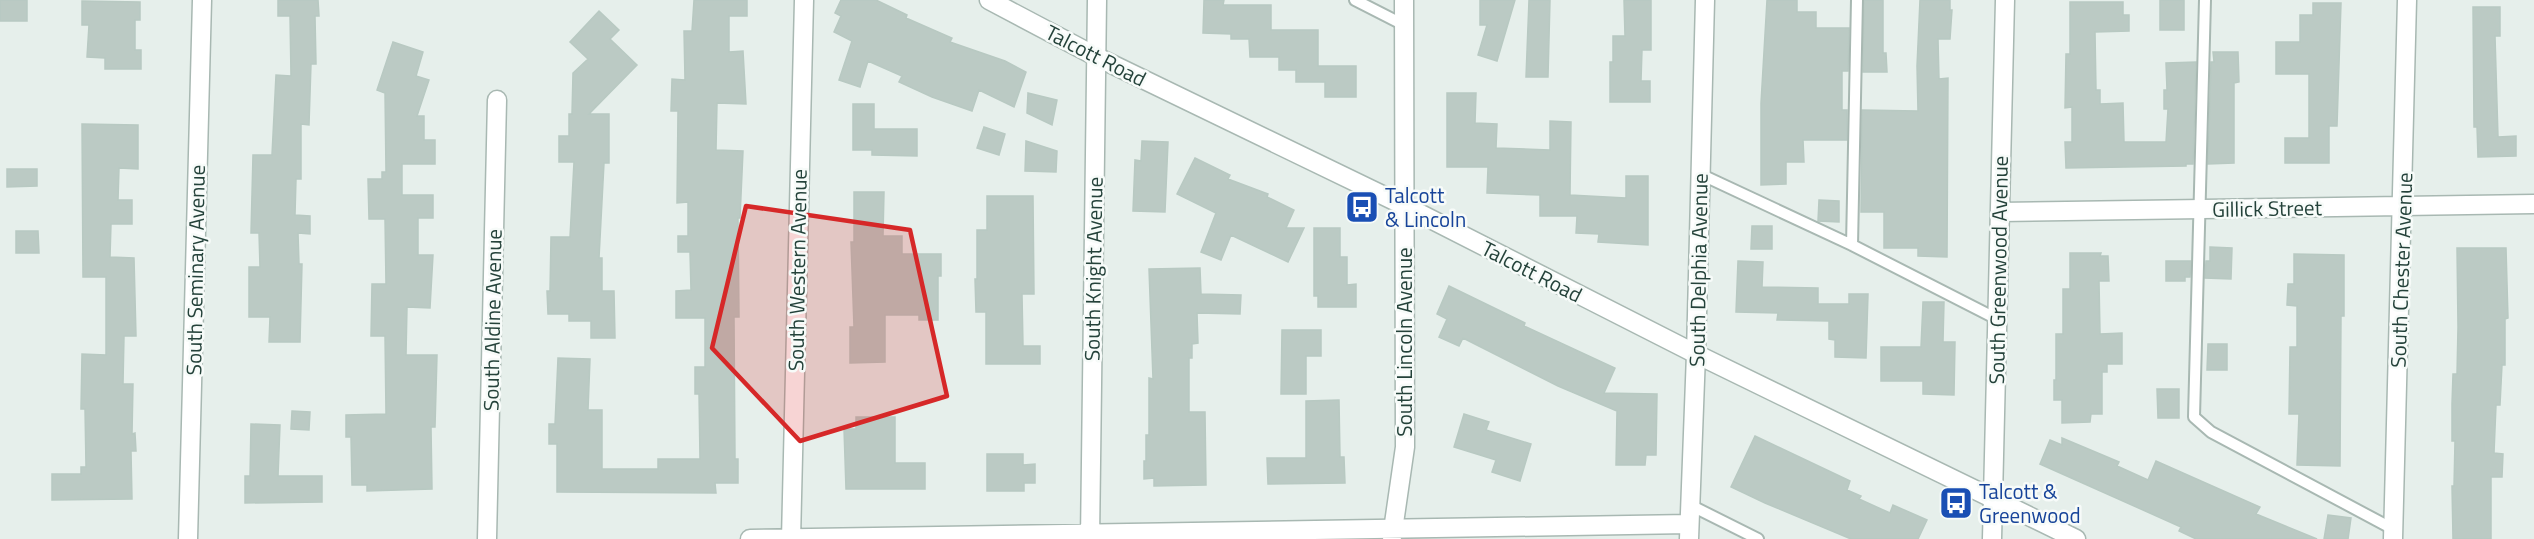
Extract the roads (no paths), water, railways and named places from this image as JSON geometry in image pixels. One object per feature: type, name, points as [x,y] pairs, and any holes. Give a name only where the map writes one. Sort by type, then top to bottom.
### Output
[{"type":"street","name":"South Seminary Avenue","points":[[188,539],[202,0]]},
{"type":"street","name":"South Western Avenue","points":[[791,539],[804,0]]},
{"type":"street","name":"Talcott Road","points":[[989,0],[1095,56],[1403,205],[1696,354],[2076,539]]},
{"type":"street","name":"South Knight Avenue","points":[[1090,537],[1096,0]]},
{"type":"street","name":"South Lincoln Avenue","points":[[1392,533],[1404,447],[1404,0]]},
{"type":"street","name":"South Delphia Avenue","points":[[1689,531],[1705,0]]},
{"type":"street","name":"South Greenwood Avenue","points":[[1992,539],[2005,0]]},
{"type":"street","name":"South Chester Avenue","points":[[2393,534],[2407,0]]},
{"type":"street","name":"South Aldine Avenue","points":[[487,539],[497,100]]},
{"type":"street","name":"Gillick Street","points":[[2000,212],[2534,204]]},
{"type":"street","points":[[750,539],[1689,531]]},
{"type":"lane","points":[[1355,0],[1404,25]]},
{"type":"lane","points":[[1852,245],[1857,0]]},
{"type":"lane","points":[[2205,0],[2194,417],[2211,432],[2393,534]]},
{"type":"lane","points":[[1700,174],[1852,245],[1997,319]]},
{"type":"lane","points":[[1690,505],[1758,539]]},
{"type":"place","name":"Talcott & Lincoln","points":[[1362,207]]},
{"type":"place","name":"Talcott & Greenwood","points":[[1956,503]]}]
